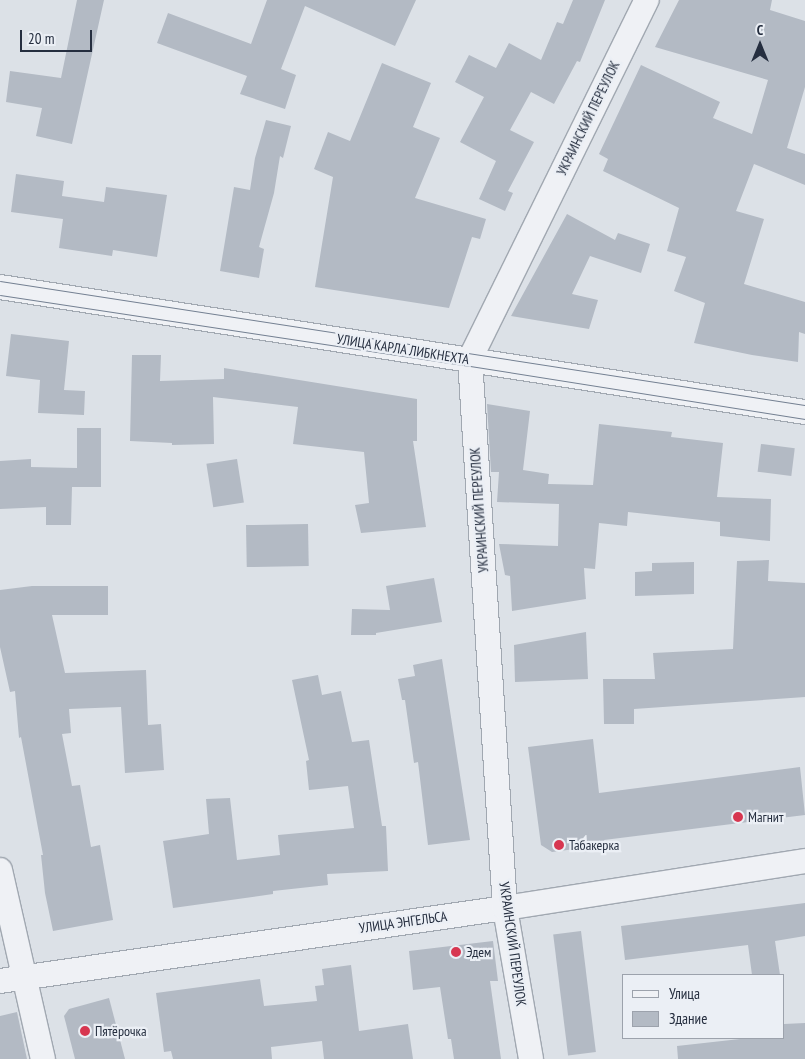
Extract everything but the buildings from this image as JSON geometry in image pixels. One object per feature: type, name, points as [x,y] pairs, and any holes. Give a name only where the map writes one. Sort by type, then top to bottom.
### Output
[{"type":"street","name":"УКРАИНСКИЙ ПЕРЕУЛОК","points":[[531,1059],[505,908],[470,359],[647,0]]},
{"type":"street","name":"УЛИЦА КАРЛА ЛИБКНЕХТА","points":[[0,287],[805,412]]},
{"type":"street","name":"УЛИЦА ЭНГЕЛЬСА","points":[[0,981],[505,908],[805,861]]},
{"type":"street","points":[[0,870],[23,978],[43,1059]]},
{"type":"tram line","points":[[0,281],[805,405]]},
{"type":"tram line","points":[[0,295],[805,419]]},
{"type":"place","name":"Магнит","points":[[738,817]]},
{"type":"place","name":"Табакерка","points":[[559,845]]},
{"type":"place","name":"Эдем","points":[[456,952]]},
{"type":"place","name":"Пятёрочка","points":[[85,1031]]}]
